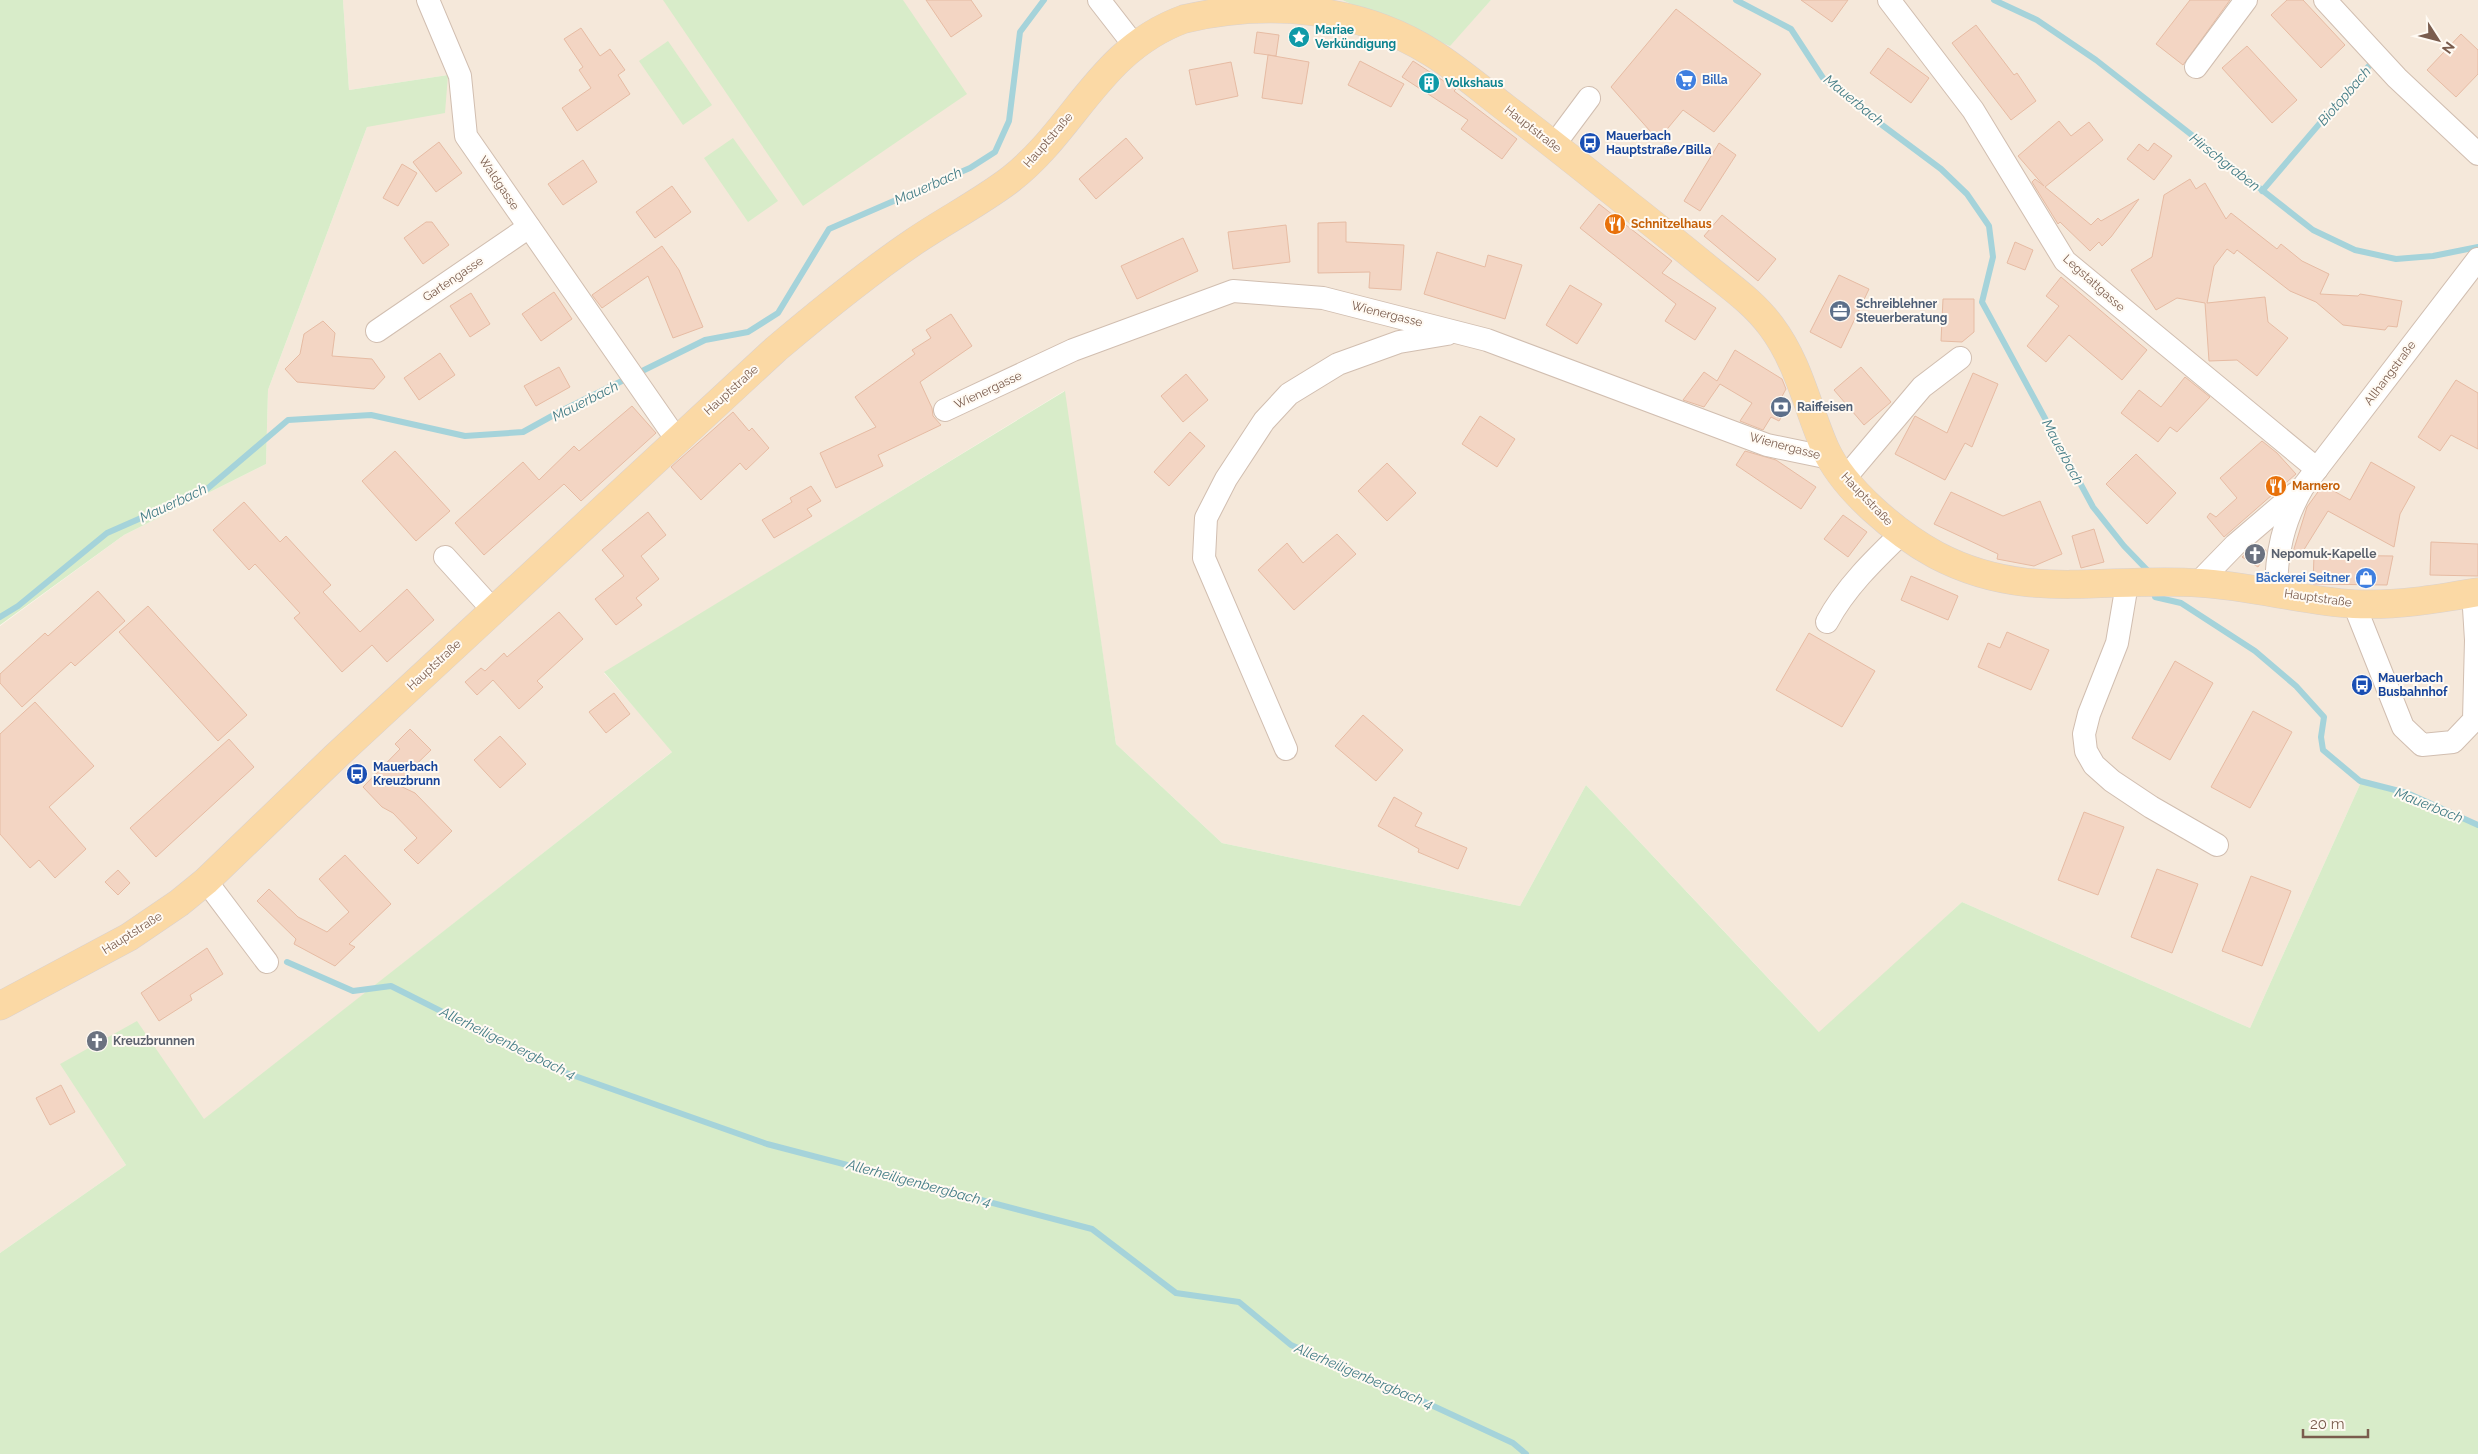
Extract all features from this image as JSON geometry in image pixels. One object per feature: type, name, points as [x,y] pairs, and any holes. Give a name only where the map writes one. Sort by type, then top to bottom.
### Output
[{"type":"main road","name":"Hauptstraße","points":[[0,1006],[129,937],[179,903],[206,881],[334,756],[769,356],[849,288],[921,237],[996,190],[1024,168],[1105,72],[1134,45],[1182,20],[1236,6],[1288,4],[1334,11],[1387,30],[1433,53],[1554,145],[1735,290],[1766,320],[1785,347],[1799,374],[1838,468],[1876,512],[1902,533],[1934,554],[1969,570],[1997,578],[2052,586],[2158,582],[2198,583],[2354,604],[2417,602],[2476,592]]},
{"type":"street","name":"Waldgasse","points":[[428,0],[460,76],[466,136],[677,440]]},
{"type":"street","points":[[1099,0],[1134,45]]},
{"type":"street","name":"Legstattgasse","points":[[1889,0],[1972,110],[2065,261],[2317,469]]},
{"type":"street","points":[[2196,67],[2246,0]]},
{"type":"street","points":[[2325,0],[2397,78],[2478,154]]},
{"type":"street","points":[[1554,145],[1589,98]]},
{"type":"street","name":"Gartengasse","points":[[377,331],[529,227]]},
{"type":"street","name":"Allhangstraße","points":[[2276,593],[2278,553],[2282,534],[2288,514],[2303,487],[2473,265]]},
{"type":"street","name":"Wienergasse","points":[[945,410],[1072,350],[1233,291],[1323,298],[1487,340],[1767,444],[1838,468]]},
{"type":"street","points":[[1286,749],[1204,558],[1206,518],[1226,479],[1264,421],[1289,394],[1338,364],[1399,342],[1456,332]]},
{"type":"street","points":[[1838,468],[1922,387],[1960,358]]},
{"type":"street","name":"Allhangstraße","points":[[2198,583],[2235,545],[2303,487]]},
{"type":"street","points":[[1827,622],[1835,607],[1862,573],[1902,533]]},
{"type":"street","points":[[445,557],[494,610]]},
{"type":"street","points":[[2127,584],[2117,643],[2089,714],[2084,734],[2086,751],[2094,766],[2112,781],[2151,807],[2217,845]]},
{"type":"street","points":[[2354,604],[2403,727],[2422,745],[2453,742],[2474,720],[2476,592]]},
{"type":"street","points":[[206,881],[267,962]]},
{"type":"shaded area","points":[[343,0],[1342,0],[1450,45],[1491,0],[2478,0],[2478,823],[2362,780],[2250,1028],[1962,902],[1820,1033],[1586,785],[1520,906],[1222,843],[1116,744],[1064,391],[604,673],[673,751],[204,1120],[137,1022],[61,1064],[126,1165],[0,1253],[0,626],[124,535],[266,464],[268,390],[367,127],[448,75],[349,90]]},
{"type":"green space","points":[[0,0],[343,0],[349,90],[448,75],[445,113],[367,127],[268,390],[266,464],[124,535],[0,625]]},
{"type":"green space","points":[[663,0],[903,0],[967,94],[803,206]]},
{"type":"green space","points":[[1342,0],[1491,0],[1450,46]]},
{"type":"green space","points":[[668,41],[712,105],[683,125],[639,61]]},
{"type":"green space","points":[[733,138],[778,201],[748,222],[704,158]]},
{"type":"green space","points":[[1065,391],[1116,744],[1222,843],[1520,906],[1586,785],[1819,1032],[1962,902],[2250,1028],[2362,780],[2478,823],[2478,1454],[0,1454],[0,1253],[126,1165],[60,1064],[137,1021],[204,1119],[672,752],[604,672]]},
{"type":"building","points":[[926,0],[971,0],[982,16],[951,37]]},
{"type":"building","points":[[1801,0],[1848,0],[1832,22]]},
{"type":"building","points":[[2190,0],[2230,0],[2183,65],[2156,44]]},
{"type":"building","points":[[2287,0],[2303,0],[2345,45],[2321,68],[2271,15]]},
{"type":"building","name":"Billa","points":[[1676,9],[1761,74],[1714,132],[1683,110],[1658,140],[1611,87]]},
{"type":"building","points":[[1976,25],[2014,75],[2017,73],[2036,101],[2011,120],[1952,43]]},
{"type":"building","points":[[581,28],[600,56],[610,49],[625,70],[618,75],[630,94],[577,131],[562,108],[591,88],[579,70],[583,67],[564,39]]},
{"type":"building","points":[[1257,32],[1279,35],[1276,56],[1254,53]]},
{"type":"building","points":[[2461,34],[2478,50],[2478,74],[2456,97],[2427,70]]},
{"type":"building","points":[[2247,46],[2297,100],[2272,123],[2222,68]]},
{"type":"building","points":[[1888,48],[1929,78],[1911,103],[1870,73]]},
{"type":"building","points":[[1268,55],[1309,62],[1302,104],[1262,98]]},
{"type":"building","points":[[1360,61],[1404,84],[1391,107],[1348,85]]},
{"type":"building","points":[[1413,61],[1456,89],[1454,91],[1517,139],[1502,159],[1461,129],[1468,120],[1402,77]]},
{"type":"building","points":[[1231,62],[1238,96],[1196,105],[1189,70]]},
{"type":"building","points":[[2059,121],[2071,136],[2089,122],[2103,140],[2045,187],[2091,225],[2098,218],[2101,221],[2139,199],[2111,237],[2102,246],[2099,242],[2090,251],[2060,222],[2058,224],[2032,182],[2035,179],[2044,186],[2018,156]]},
{"type":"building","points":[[1126,138],[1143,158],[1096,199],[1079,179]]},
{"type":"building","points":[[439,142],[462,173],[436,192],[413,162]]},
{"type":"building","points":[[1719,143],[1736,155],[1700,211],[1684,201]]},
{"type":"building","points":[[2154,143],[2172,156],[2154,180],[2127,159],[2139,144],[2148,151]]},
{"type":"building","points":[[583,160],[597,182],[563,205],[548,184]]},
{"type":"building","points":[[402,164],[417,173],[398,206],[383,198]]},
{"type":"building","points":[[2190,179],[2196,189],[2205,183],[2226,219],[2231,213],[2277,249],[2281,244],[2302,261],[2329,274],[2320,294],[2358,296],[2360,294],[2402,301],[2397,327],[2388,326],[2385,330],[2343,325],[2316,302],[2290,291],[2237,250],[2234,254],[2227,249],[2214,266],[2207,303],[2265,297],[2268,322],[2288,338],[2257,376],[2237,360],[2209,361],[2205,303],[2177,298],[2156,310],[2131,270],[2152,257],[2164,195]]},
{"type":"building","points":[[672,186],[691,212],[655,238],[636,212]]},
{"type":"building","points":[[1599,204],[1672,261],[1662,273],[1716,308],[1695,340],[1665,321],[1676,304],[1580,228]]},
{"type":"building","points":[[1722,215],[1776,259],[1758,281],[1704,236]]},
{"type":"building","points":[[426,222],[432,222],[449,245],[423,264],[404,238]]},
{"type":"building","points":[[1346,222],[1346,242],[1404,245],[1401,290],[1369,288],[1370,272],[1318,273],[1318,223]]},
{"type":"building","points":[[1286,225],[1290,262],[1233,269],[1228,232]]},
{"type":"building","points":[[1183,238],[1198,271],[1137,299],[1121,266]]},
{"type":"building","points":[[2015,242],[2033,250],[2025,270],[2007,263]]},
{"type":"building","points":[[662,246],[679,270],[703,327],[673,338],[648,276],[602,308],[592,295]]},
{"type":"building","points":[[1437,252],[1485,267],[1488,255],[1522,265],[1505,319],[1424,294]]},
{"type":"building","name":"Schreiblehner Steuerberatung","points":[[1839,275],[1869,289],[1841,348],[1810,332]]},
{"type":"building","points":[[2061,277],[2147,350],[2122,380],[2069,335],[2046,362],[2027,346],[2059,306],[2046,296]]},
{"type":"building","points":[[1570,285],[1602,304],[1577,344],[1546,325]]},
{"type":"building","points":[[554,292],[572,319],[541,341],[522,314]]},
{"type":"building","points":[[471,293],[490,324],[470,337],[450,306]]},
{"type":"building","points":[[1943,299],[1974,299],[1974,332],[1962,342],[1941,341]]},
{"type":"building","points":[[951,314],[972,346],[920,382],[932,408],[933,416],[941,425],[878,455],[883,466],[836,488],[820,453],[876,427],[855,397],[915,354],[912,350],[931,338],[926,330]]},
{"type":"building","points":[[323,321],[335,333],[332,356],[372,359],[385,377],[374,389],[297,382],[285,369],[300,354],[304,334]]},
{"type":"building","points":[[1735,350],[1782,379],[1786,389],[1780,400],[1789,405],[1779,421],[1771,417],[1763,430],[1740,421],[1752,403],[1720,384],[1704,407],[1683,400],[1704,372],[1717,381]]},
{"type":"building","points":[[440,353],[455,375],[419,400],[404,378]]},
{"type":"building","points":[[559,367],[570,387],[536,406],[524,386]]},
{"type":"building","points":[[1861,367],[1891,402],[1864,425],[1834,390]]},
{"type":"building","points":[[1973,373],[1998,384],[1972,447],[1965,443],[1945,480],[1895,454],[1915,416],[1947,433]]},
{"type":"building","points":[[1186,374],[1208,400],[1183,422],[1161,396]]},
{"type":"building","points":[[2185,377],[2210,397],[2177,432],[2170,427],[2158,442],[2121,413],[2139,390],[2161,407]]},
{"type":"building","points":[[2456,380],[2478,393],[2478,449],[2451,435],[2440,451],[2418,437]]},
{"type":"building","points":[[632,406],[656,433],[581,501],[564,484],[484,555],[455,523],[523,462],[539,480],[574,446],[579,451]]},
{"type":"building","points":[[733,412],[749,431],[752,428],[769,448],[746,470],[740,463],[701,500],[671,467]]},
{"type":"building","points":[[1480,416],[1515,439],[1497,467],[1462,444]]},
{"type":"building","points":[[1190,432],[1205,446],[1169,486],[1154,472]]},
{"type":"building","points":[[2262,441],[2277,453],[2296,474],[2224,537],[2207,517],[2210,513],[2216,517],[2237,498],[2220,478]]},
{"type":"building","points":[[395,451],[450,511],[416,541],[362,481]]},
{"type":"building","points":[[1745,451],[1776,460],[1816,487],[1801,509],[1736,465]]},
{"type":"building","points":[[2136,454],[2176,493],[2147,524],[2106,484]]},
{"type":"building","points":[[2371,462],[2415,487],[2400,514],[2394,547],[2328,511],[2300,556],[2293,552],[2307,507],[2323,485],[2350,500]]},
{"type":"building","points":[[1387,463],[1416,493],[1387,521],[1358,491]]},
{"type":"building","points":[[811,486],[821,501],[807,509],[812,516],[774,538],[762,520],[792,502],[790,498]]},
{"type":"building","points":[[1951,492],[2003,516],[2040,501],[2062,554],[2034,566],[1997,559],[1998,554],[1934,524]]},
{"type":"building","points":[[244,502],[280,542],[286,536],[331,585],[323,592],[360,632],[407,589],[434,620],[387,662],[372,645],[342,672],[294,618],[300,613],[255,564],[249,570],[213,530]]},
{"type":"building","points":[[648,512],[666,535],[641,556],[659,579],[636,598],[642,605],[616,625],[595,599],[624,576],[602,550]]},
{"type":"building","points":[[1843,515],[1867,532],[1848,557],[1824,539]]},
{"type":"building","points":[[2094,529],[2104,562],[2081,568],[2072,536]]},
{"type":"building","points":[[1337,534],[1356,554],[1294,610],[1258,570],[1287,543],[1303,563]]},
{"type":"building","points":[[2431,542],[2478,544],[2478,576],[2430,575]]},
{"type":"building","name":"Nepomuk-Kapelle","points":[[2257,544],[2266,550],[2265,556],[2258,567],[2242,557]]},
{"type":"building","points":[[2314,555],[2393,556],[2387,585],[2313,584]]},
{"type":"building","points":[[1911,576],[1958,596],[1948,620],[1901,600]]},
{"type":"building","points":[[98,591],[125,621],[75,666],[71,662],[22,707],[0,683],[0,674],[45,633],[48,636]]},
{"type":"building","points":[[148,606],[247,715],[218,741],[119,632]]},
{"type":"building","points":[[559,612],[583,639],[537,681],[543,687],[519,709],[493,680],[477,695],[465,682],[481,668],[485,671],[504,653],[507,657]]},
{"type":"building","points":[[2007,632],[2049,650],[2031,690],[1978,667],[1988,643],[2000,648]]},
{"type":"building","points":[[1809,633],[1875,671],[1842,727],[1776,690]]},
{"type":"building","points":[[2175,661],[2213,683],[2170,760],[2132,738]]},
{"type":"building","points":[[614,693],[630,714],[606,733],[589,712]]},
{"type":"building","points":[[35,702],[94,766],[49,807],[86,849],[55,878],[39,860],[30,868],[0,834],[0,734]]},
{"type":"building","points":[[2253,711],[2292,732],[2250,808],[2211,787]]},
{"type":"building","points":[[1363,715],[1403,750],[1376,781],[1335,746]]},
{"type":"building","points":[[410,729],[431,750],[396,784],[415,793],[452,831],[418,864],[404,850],[417,838],[393,813],[382,807],[363,787],[400,749],[395,744]]},
{"type":"building","points":[[500,736],[526,764],[500,788],[474,760]]},
{"type":"building","points":[[229,739],[254,767],[156,857],[130,828]]},
{"type":"building","points":[[1394,797],[1422,813],[1415,826],[1467,848],[1458,869],[1418,852],[1419,849],[1378,826]]},
{"type":"building","points":[[2084,812],[2124,827],[2098,895],[2058,880]]},
{"type":"building","points":[[345,855],[391,904],[349,944],[355,947],[335,966],[294,944],[296,939],[257,901],[269,889],[298,917],[327,932],[349,912],[319,879]]},
{"type":"building","points":[[2157,869],[2198,884],[2172,953],[2131,937]]},
{"type":"building","points":[[118,870],[130,883],[118,895],[105,882]]},
{"type":"building","points":[[2251,876],[2291,891],[2262,966],[2222,951]]},
{"type":"building","points":[[207,948],[223,974],[190,995],[192,1000],[159,1021],[141,993]]},
{"type":"building","points":[[61,1085],[75,1112],[50,1125],[36,1098]]},
{"type":"waterway","name":"Mauerbach","points":[[0,617],[18,606],[107,533],[207,489],[288,420],[371,415],[465,436],[523,432],[561,411],[705,340],[748,332],[778,313],[829,229],[970,168],[995,152],[1009,121],[1020,32],[1044,0]]},
{"type":"waterway","name":"Mauerbach","points":[[1736,0],[1791,29],[1823,78],[1941,169],[1967,194],[1989,226],[1993,257],[1982,302],[2093,507],[2124,546],[2151,574]]},
{"type":"waterway","name":"Hirschgraben","points":[[1994,0],[2037,20],[2096,60],[2313,230],[2355,250],[2396,259],[2433,256],[2478,247]]},
{"type":"waterway","name":"Biotopbach","points":[[2262,191],[2374,60]]},
{"type":"waterway","name":"Mauerbach","points":[[2154,589],[2155,597],[2181,603],[2255,651],[2296,686],[2324,717],[2321,737],[2323,750],[2360,781],[2407,793],[2478,825]]},
{"type":"waterway","name":"Allerheiligenbergbach 4","points":[[287,962],[353,991],[391,986],[558,1070],[767,1144],[1092,1229],[1176,1293],[1239,1302],[1291,1345],[1416,1398],[1513,1443],[1526,1454]]},
{"type":"place","name":"Mariae Verkündigung","points":[[1299,37]]},
{"type":"place","name":"Billa","points":[[1686,80]]},
{"type":"place","name":"Volkshaus","points":[[1429,83]]},
{"type":"place","name":"Mauerbach Hauptstraße/Billa","points":[[1590,143]]},
{"type":"place","name":"Schnitzelhaus","points":[[1615,224]]},
{"type":"place","name":"Schreiblehner Steuerberatung","points":[[1840,311]]},
{"type":"place","name":"Raiffeisen","points":[[1781,407]]},
{"type":"place","name":"Marnero","points":[[2276,486]]},
{"type":"place","name":"Nepomuk-Kapelle","points":[[2255,554]]},
{"type":"place","name":"Bäckerei Seitner","points":[[2366,578]]},
{"type":"place","name":"Mauerbach Busbahnhof","points":[[2362,685]]},
{"type":"place","name":"Mauerbach Kreuzbrunn","points":[[357,774]]},
{"type":"place","name":"Kreuzbrunnen","points":[[97,1041]]}]
